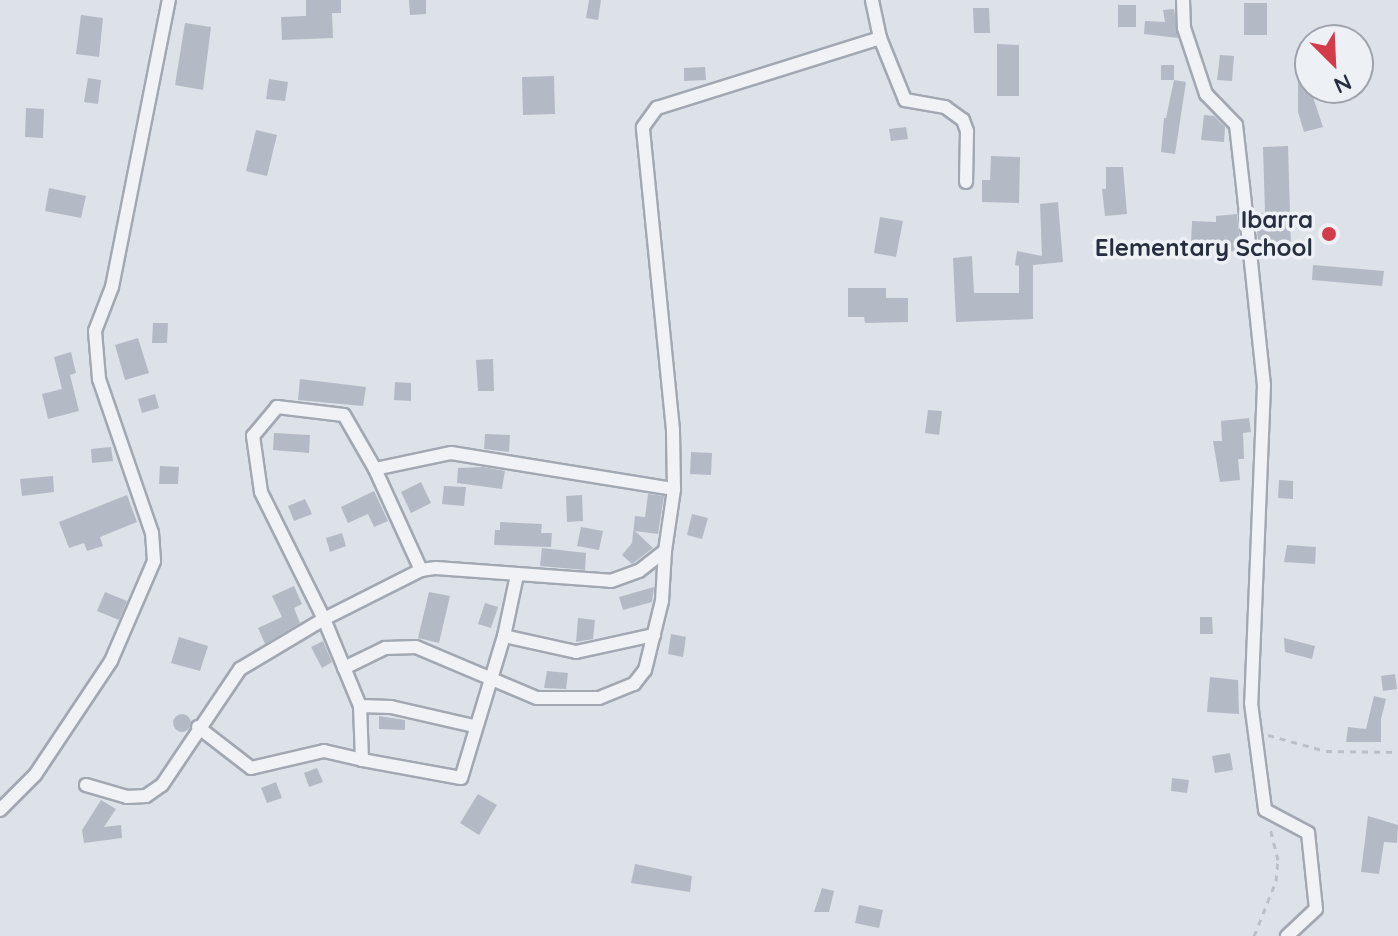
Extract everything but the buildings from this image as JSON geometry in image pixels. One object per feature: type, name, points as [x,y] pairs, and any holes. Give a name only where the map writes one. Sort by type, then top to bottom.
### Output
[{"type":"street","points":[[0,810],[35,775],[111,661],[154,561],[152,533],[99,379],[95,331],[112,287],[169,0]]},
{"type":"street","points":[[872,0],[880,38],[905,100],[945,107],[963,120],[967,131],[966,182]]},
{"type":"street","points":[[1183,0],[1184,28],[1206,94],[1236,125],[1264,385],[1251,703],[1265,810],[1308,833],[1316,909],[1287,936]]},
{"type":"street","points":[[344,668],[385,648],[416,647],[537,698],[599,698],[634,684],[645,670],[662,601],[674,489],[673,430],[643,127],[657,108],[880,38]]},
{"type":"street","points":[[362,760],[360,706],[324,619],[261,492],[253,436],[277,407],[344,415],[375,469],[421,570]]},
{"type":"street","points":[[375,469],[451,453],[674,489]]},
{"type":"street","points":[[86,785],[127,797],[146,796],[162,785],[198,727],[240,669],[324,619],[421,570],[436,568],[611,581],[639,571],[665,551]]},
{"type":"street","points":[[198,727],[251,768],[324,751],[461,778],[474,726],[504,636],[517,575]]},
{"type":"street","points":[[504,636],[576,652],[654,635]]},
{"type":"street","points":[[360,706],[391,707],[474,726]]},
{"type":"path","points":[[1254,731],[1326,751],[1398,752]]},
{"type":"path","points":[[1254,936],[1276,881],[1278,860],[1265,810]]},
{"type":"place","name":"Ibarra Elementary School","points":[[1329,234]]}]
